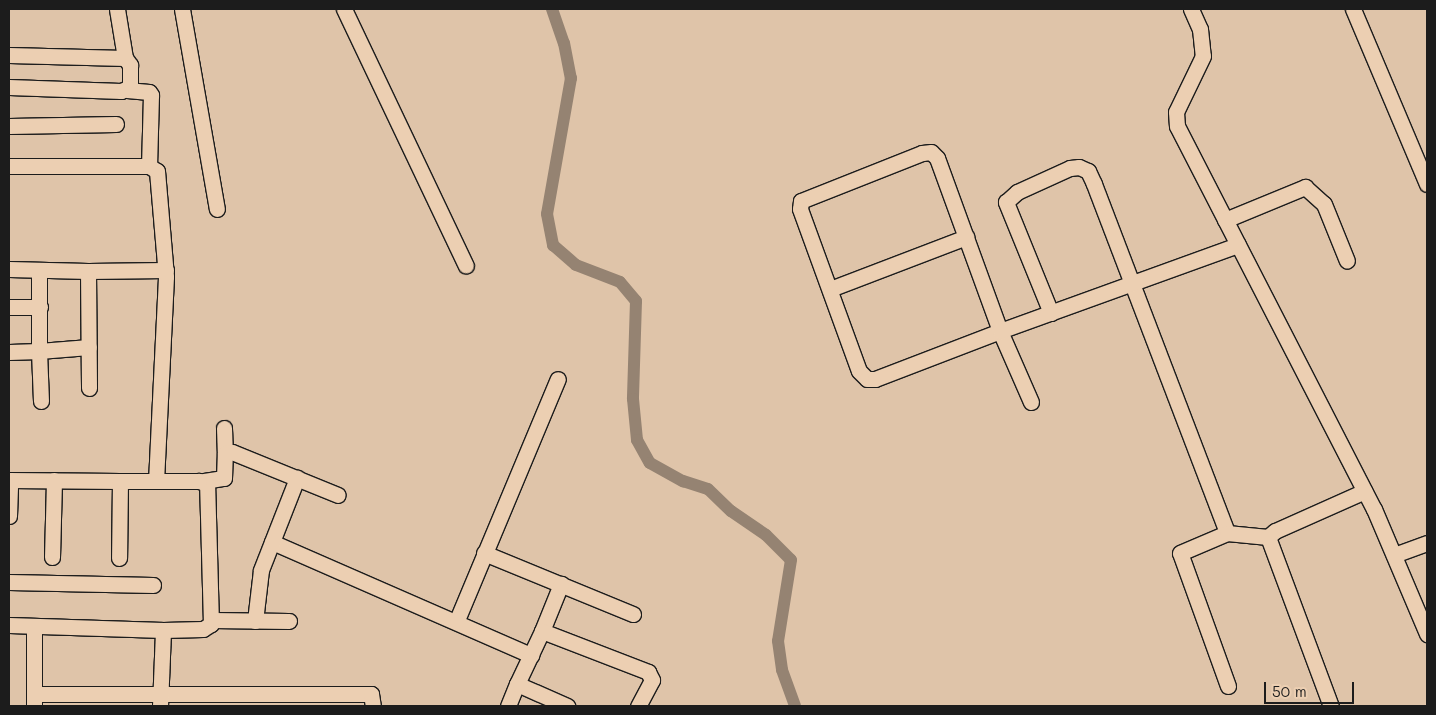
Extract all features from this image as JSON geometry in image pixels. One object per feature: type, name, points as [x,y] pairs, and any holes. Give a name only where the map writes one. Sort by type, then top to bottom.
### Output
[{"type":"street","points":[[117,9],[125,58],[130,65],[130,88],[127,90]]},
{"type":"street","points":[[182,9],[217,209]]},
{"type":"street","points":[[344,9],[466,266]]},
{"type":"street","points":[[1191,9],[1200,30],[1203,56],[1176,112],[1177,126],[1365,491],[1427,634]]},
{"type":"street","points":[[1353,9],[1427,184]]},
{"type":"street","points":[[9,55],[125,58]]},
{"type":"street","points":[[9,87],[149,92],[151,95],[149,166]]},
{"type":"street","points":[[9,126],[116,124]]},
{"type":"street","points":[[1030,402],[1000,331],[937,158],[931,152],[814,193],[800,201],[800,209],[859,371],[867,379],[1000,331],[1051,313],[1131,286],[1238,245]]},
{"type":"street","points":[[9,166],[149,166],[159,175],[166,270],[156,481]]},
{"type":"street","points":[[1051,313],[1006,202],[1017,192],[1070,168],[1088,171],[1227,533]]},
{"type":"street","points":[[1225,220],[1305,187],[1324,204],[1347,261]]},
{"type":"street","points":[[830,289],[966,237]]},
{"type":"street","points":[[9,269],[166,270]]},
{"type":"street","points":[[39,270],[41,401]]},
{"type":"street","points":[[88,271],[89,388]]},
{"type":"street","points":[[9,308],[40,307]]},
{"type":"street","points":[[9,352],[89,347]]},
{"type":"street","points":[[457,620],[558,379]]},
{"type":"street","points":[[9,516],[9,480],[204,481],[224,478],[224,428]]},
{"type":"street","points":[[225,453],[239,453],[338,495]]},
{"type":"street","points":[[255,621],[260,577],[297,478]]},
{"type":"street","points":[[52,557],[54,480]]},
{"type":"street","points":[[119,558],[120,481]]},
{"type":"street","points":[[204,481],[208,489],[212,620]]},
{"type":"street","points":[[1228,686],[1180,553],[1227,533],[1268,537],[1275,531],[1365,491]]},
{"type":"street","points":[[1268,537],[1331,706]]},
{"type":"street","points":[[272,542],[457,620],[531,655]]},
{"type":"street","points":[[1394,555],[1427,543]]},
{"type":"street","points":[[484,553],[634,614]]},
{"type":"street","points":[[9,582],[153,585]]},
{"type":"street","points":[[508,706],[561,584]]},
{"type":"street","points":[[9,625],[162,630],[203,629],[212,620],[290,621]]},
{"type":"street","points":[[34,627],[34,700],[308,700],[371,694],[373,706]]},
{"type":"street","points":[[160,700],[162,630]]},
{"type":"street","points":[[542,631],[648,672],[652,680],[638,706]]},
{"type":"street","points":[[517,684],[567,706]]},
{"type":"waterway","points":[[552,9],[564,43],[571,78],[547,214],[553,245],[576,265],[620,282],[636,301],[633,399],[637,440],[650,463],[683,481],[708,489],[731,511],[766,535],[791,560],[778,641],[782,670],[795,706]]}]
